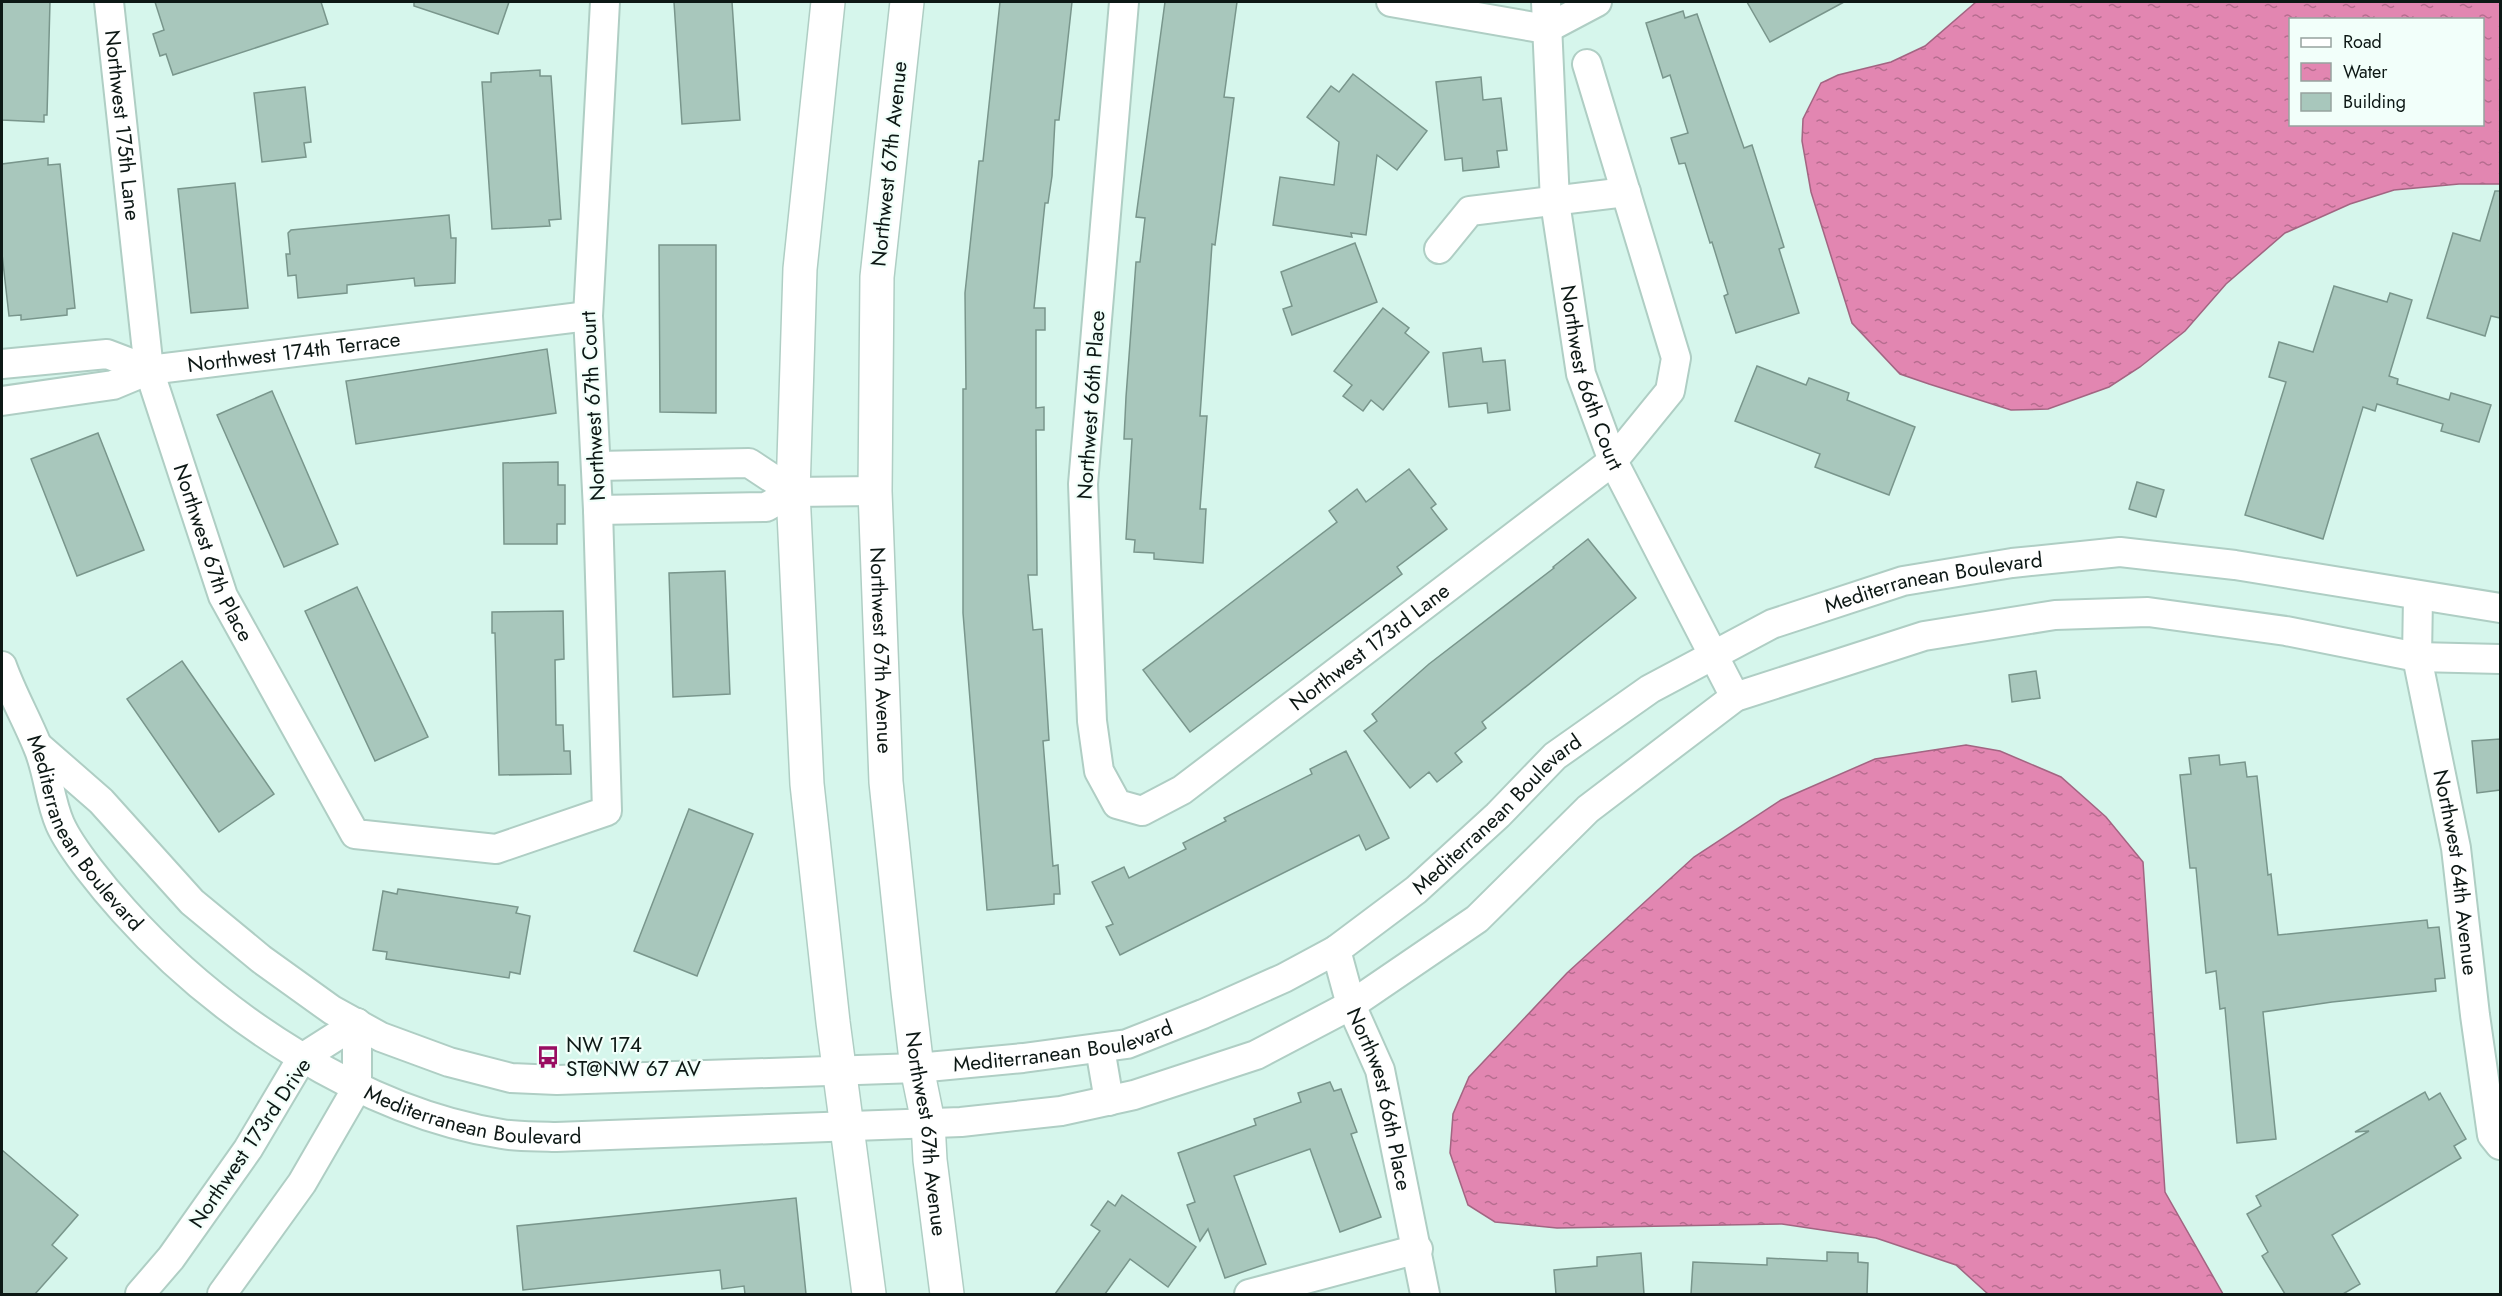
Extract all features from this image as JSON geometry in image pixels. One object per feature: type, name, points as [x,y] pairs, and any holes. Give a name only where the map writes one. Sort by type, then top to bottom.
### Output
[{"type":"main road","points":[[828,2],[800,269],[793,492],[807,784],[869,1294]]},
{"type":"main road","name":"Northwest 67th Avenue","points":[[907,2],[877,277],[875,491],[886,782],[917,1068],[928,1122],[947,1294]]},
{"type":"street","name":"Northwest 175th Lane","points":[[109,2],[136,249]]},
{"type":"street","name":"Northwest 67th Court","points":[[605,2],[588,316],[598,510],[607,811]]},
{"type":"street","name":"Northwest 66th Place","points":[[1117,804],[1099,771],[1092,721],[1083,484],[1124,2]]},
{"type":"street","points":[[1391,2],[1546,15],[1597,2]]},
{"type":"street","name":"Northwest 66th Court","points":[[1546,15],[1555,202],[1581,374],[1613,461],[1735,697]]},
{"type":"street","name":"Northwest 173rd Lane","points":[[1117,804],[1142,811],[1182,790],[1613,461],[1670,391],[1676,358],[1587,64]]},
{"type":"street","points":[[1439,249],[1470,211],[1626,192]]},
{"type":"street","name":"Northwest 67th Place","points":[[136,249],[149,370],[223,596],[355,834],[496,849],[607,811]]},
{"type":"street","name":"Northwest 174th Terrace","points":[[2,401],[113,385],[149,370],[588,316]]},
{"type":"street","points":[[2,364],[107,354],[149,370]]},
{"type":"street","points":[[596,466],[749,463],[793,492]]},
{"type":"street","points":[[598,510],[766,507],[793,492],[875,491]]},
{"type":"street","name":"Mediterranean Boulevard","points":[[38,746],[101,801],[192,902],[261,959],[332,1010],[381,1037],[449,1062],[511,1078],[557,1080],[917,1068],[1127,1044],[1284,978],[1336,950],[1416,890],[1498,815],[1555,756],[1650,689],[1772,624],[1903,581],[2012,563],[2120,552],[2235,565],[2418,597],[2500,608]]},
{"type":"street","name":"Northwest 64th Avenue","points":[[2418,597],[2417,657],[2456,848],[2475,1015],[2492,1135],[2500,1145]]},
{"type":"street","name":"Mediterranean Boulevard","points":[[38,746],[60,824],[102,886],[152,942],[226,1004],[302,1058],[357,1088],[431,1117],[502,1134],[556,1137],[701,1134],[961,1122],[1061,1111],[1134,1095],[1256,1055],[1351,1005],[1477,919],[1588,809],[1735,697],[1924,636],[2055,615],[2148,612],[2286,631],[2417,657],[2500,659]]},
{"type":"street","points":[[2,666],[15,701],[38,746]]},
{"type":"street","name":"Northwest 66th Place","points":[[1336,950],[1351,1005],[1380,1070],[1418,1249],[1425,1294]]},
{"type":"street","points":[[222,1294],[302,1183],[357,1088],[357,1023]]},
{"type":"street","name":"Northwest 173rd Drive","points":[[140,1294],[171,1258],[248,1149],[302,1058],[357,1023]]},
{"type":"street","points":[[1100,1048],[1110,1101]]},
{"type":"street","points":[[1250,1294],[1418,1249]]},
{"type":"water","points":[[1976,2],[2500,2],[2500,184],[2459,184],[2394,190],[2350,204],[2285,233],[2226,284],[2185,331],[2140,367],[2109,387],[2048,409],[2011,410],[1900,374],[1852,323],[1811,192],[1802,141],[1803,119],[1821,83],[1838,75],[1891,62],[1925,46]]},
{"type":"water","points":[[1966,745],[2000,751],[2061,777],[2106,817],[2143,862],[2165,1192],[2223,1294],[1988,1294],[1956,1265],[1876,1238],[1782,1224],[1557,1228],[1495,1222],[1468,1205],[1450,1153],[1453,1114],[1469,1077],[1567,973],[1694,857],[1781,800],[1875,759]]},
{"type":"building","points":[[2,2],[50,2],[47,115],[44,115],[44,122],[2,120]]},
{"type":"building","points":[[155,2],[321,2],[328,24],[173,75],[166,54],[160,56],[153,34],[164,30]]},
{"type":"building","points":[[414,2],[509,2],[498,34],[414,6]]},
{"type":"building","points":[[674,2],[732,2],[740,120],[682,124]]},
{"type":"building","points":[[1000,2],[1072,2],[1059,120],[1055,120],[1052,176],[1048,203],[1045,203],[1034,308],[1045,308],[1045,330],[1036,330],[1036,408],[1044,407],[1044,430],[1036,430],[1037,575],[1028,575],[1033,630],[1042,629],[1049,740],[1043,741],[1053,866],[1058,865],[1060,894],[1054,894],[1054,904],[987,910],[963,613],[963,389],[966,389],[965,293],[979,161],[983,161]]},
{"type":"building","points":[[1165,2],[1237,2],[1224,97],[1234,98],[1215,245],[1212,244],[1200,416],[1207,416],[1200,509],[1206,509],[1203,563],[1154,559],[1154,553],[1134,552],[1135,540],[1126,539],[1132,439],[1124,439],[1126,397],[1136,262],[1140,262],[1145,218],[1136,217]]},
{"type":"building","points":[[1747,2],[1844,2],[1770,42]]},
{"type":"building","points":[[1683,11],[1685,18],[1697,14],[1744,148],[1752,145],[1784,247],[1779,249],[1799,313],[1736,333],[1724,296],[1728,294],[1712,242],[1710,243],[1685,163],[1679,164],[1671,138],[1688,133],[1670,75],[1663,78],[1646,23]]},
{"type":"building","points":[[540,70],[540,76],[551,76],[561,219],[549,220],[550,226],[492,229],[482,82],[491,82],[491,73]]},
{"type":"building","points":[[1353,74],[1427,131],[1397,170],[1377,155],[1366,235],[1351,233],[1352,237],[1273,225],[1280,177],[1334,185],[1339,142],[1307,117],[1331,86],[1339,92]]},
{"type":"building","points":[[1481,77],[1483,100],[1501,98],[1507,150],[1497,151],[1499,167],[1463,171],[1462,158],[1445,160],[1436,82]]},
{"type":"building","points":[[305,87],[311,142],[304,143],[306,157],[262,162],[254,93]]},
{"type":"building","points":[[48,158],[48,165],[60,164],[75,308],[67,309],[67,315],[21,320],[21,315],[9,316],[2,254],[2,164]]},
{"type":"building","points":[[235,183],[248,308],[191,313],[178,189]]},
{"type":"building","points":[[2495,191],[2500,191],[2500,318],[2491,316],[2485,336],[2427,318],[2453,233],[2480,241]]},
{"type":"building","points":[[449,215],[451,238],[456,238],[455,283],[415,286],[414,278],[347,285],[347,293],[298,298],[296,275],[288,276],[286,254],[290,254],[288,233],[291,230]]},
{"type":"building","points":[[1355,243],[1377,302],[1292,335],[1283,309],[1292,306],[1281,272]]},
{"type":"building","points":[[659,245],[716,245],[716,413],[660,412]]},
{"type":"building","points":[[2334,286],[2387,302],[2390,293],[2412,300],[2389,376],[2398,379],[2397,384],[2449,400],[2451,393],[2491,405],[2479,442],[2441,431],[2443,424],[2377,404],[2375,411],[2363,407],[2323,539],[2245,515],[2286,382],[2269,377],[2279,342],[2313,352]]},
{"type":"building","points":[[1383,308],[1409,328],[1405,333],[1429,352],[1383,410],[1371,400],[1363,411],[1343,396],[1352,385],[1334,371]]},
{"type":"building","points":[[1481,348],[1483,362],[1505,360],[1510,410],[1488,413],[1487,403],[1449,407],[1443,353]]},
{"type":"building","points":[[547,349],[556,413],[356,444],[346,381]]},
{"type":"building","points":[[1757,366],[1806,385],[1809,378],[1849,393],[1847,400],[1915,427],[1889,495],[1815,467],[1820,454],[1735,421]]},
{"type":"building","points":[[272,391],[338,544],[284,567],[217,415]]},
{"type":"building","points":[[98,433],[144,550],[77,576],[31,459]]},
{"type":"building","points":[[558,462],[558,485],[565,485],[565,524],[557,524],[557,544],[504,544],[503,463]]},
{"type":"building","points":[[1409,469],[1436,504],[1431,508],[1447,529],[1397,567],[1402,574],[1190,732],[1143,670],[1337,522],[1329,511],[1357,489],[1366,502]]},
{"type":"building","points":[[2137,482],[2164,490],[2156,517],[2129,509]]},
{"type":"building","points":[[1588,539],[1636,598],[1482,722],[1486,728],[1455,753],[1462,762],[1437,782],[1429,772],[1410,788],[1364,731],[1377,721],[1372,714],[1429,664]]},
{"type":"building","points":[[725,571],[730,694],[673,697],[669,573]]},
{"type":"building","points":[[357,587],[428,737],[375,761],[305,611]]},
{"type":"building","points":[[563,611],[564,659],[555,660],[556,725],[563,725],[564,751],[570,751],[571,774],[499,775],[495,633],[492,633],[492,612]]},
{"type":"building","points":[[182,661],[274,794],[219,832],[127,699]]},
{"type":"building","points":[[2036,671],[2040,698],[2012,702],[2009,675]]},
{"type":"building","points":[[2500,739],[2500,790],[2477,793],[2472,741]]},
{"type":"building","points":[[1346,751],[1389,838],[1366,850],[1359,835],[1120,955],[1106,927],[1113,924],[1092,882],[1124,867],[1129,878],[1186,849],[1183,843],[1226,821],[1224,818],[1312,774],[1310,769]]},
{"type":"building","points":[[2219,755],[2220,765],[2245,762],[2247,777],[2257,776],[2268,875],[2271,874],[2278,935],[2427,920],[2428,928],[2439,927],[2445,978],[2435,979],[2436,991],[2263,1012],[2276,1139],[2237,1143],[2225,1008],[2220,1009],[2216,971],[2206,973],[2196,868],[2190,868],[2180,775],[2191,774],[2189,758]]},
{"type":"building","points":[[689,809],[753,834],[697,976],[634,951]]},
{"type":"building","points":[[398,889],[518,907],[516,913],[530,916],[520,974],[510,972],[509,978],[386,959],[387,952],[373,950],[383,891],[397,894]]},
{"type":"building","points":[[1330,1082],[1334,1091],[1341,1089],[1357,1132],[1351,1134],[1381,1217],[1340,1232],[1310,1149],[1234,1176],[1266,1264],[1225,1278],[1208,1229],[1200,1241],[1187,1205],[1195,1202],[1178,1153],[1256,1125],[1254,1119],[1301,1102],[1298,1093]]},
{"type":"building","points":[[2425,1092],[2429,1100],[2440,1093],[2466,1139],[2454,1146],[2461,1158],[2332,1235],[2360,1284],[2343,1294],[2285,1294],[2262,1256],[2268,1252],[2247,1214],[2261,1206],[2256,1196],[2369,1131],[2355,1132]]},
{"type":"building","points":[[2,1150],[78,1215],[52,1245],[67,1258],[35,1294],[2,1294]]},
{"type":"building","points":[[1122,1195],[1196,1247],[1168,1287],[1130,1259],[1105,1294],[1055,1294],[1100,1231],[1091,1225],[1108,1201],[1115,1206]]},
{"type":"building","points":[[796,1198],[806,1294],[745,1294],[744,1286],[722,1289],[720,1270],[523,1290],[517,1226]]},
{"type":"building","points":[[1827,1252],[1858,1253],[1858,1262],[1868,1263],[1867,1294],[1691,1294],[1693,1262],[1767,1265],[1767,1258],[1827,1261]]},
{"type":"building","points":[[1641,1253],[1644,1294],[1556,1294],[1554,1270],[1597,1266],[1597,1257]]},
{"type":"place","name":"NW 174 ST@NW 67 AV","points":[[548,1057]]}]
